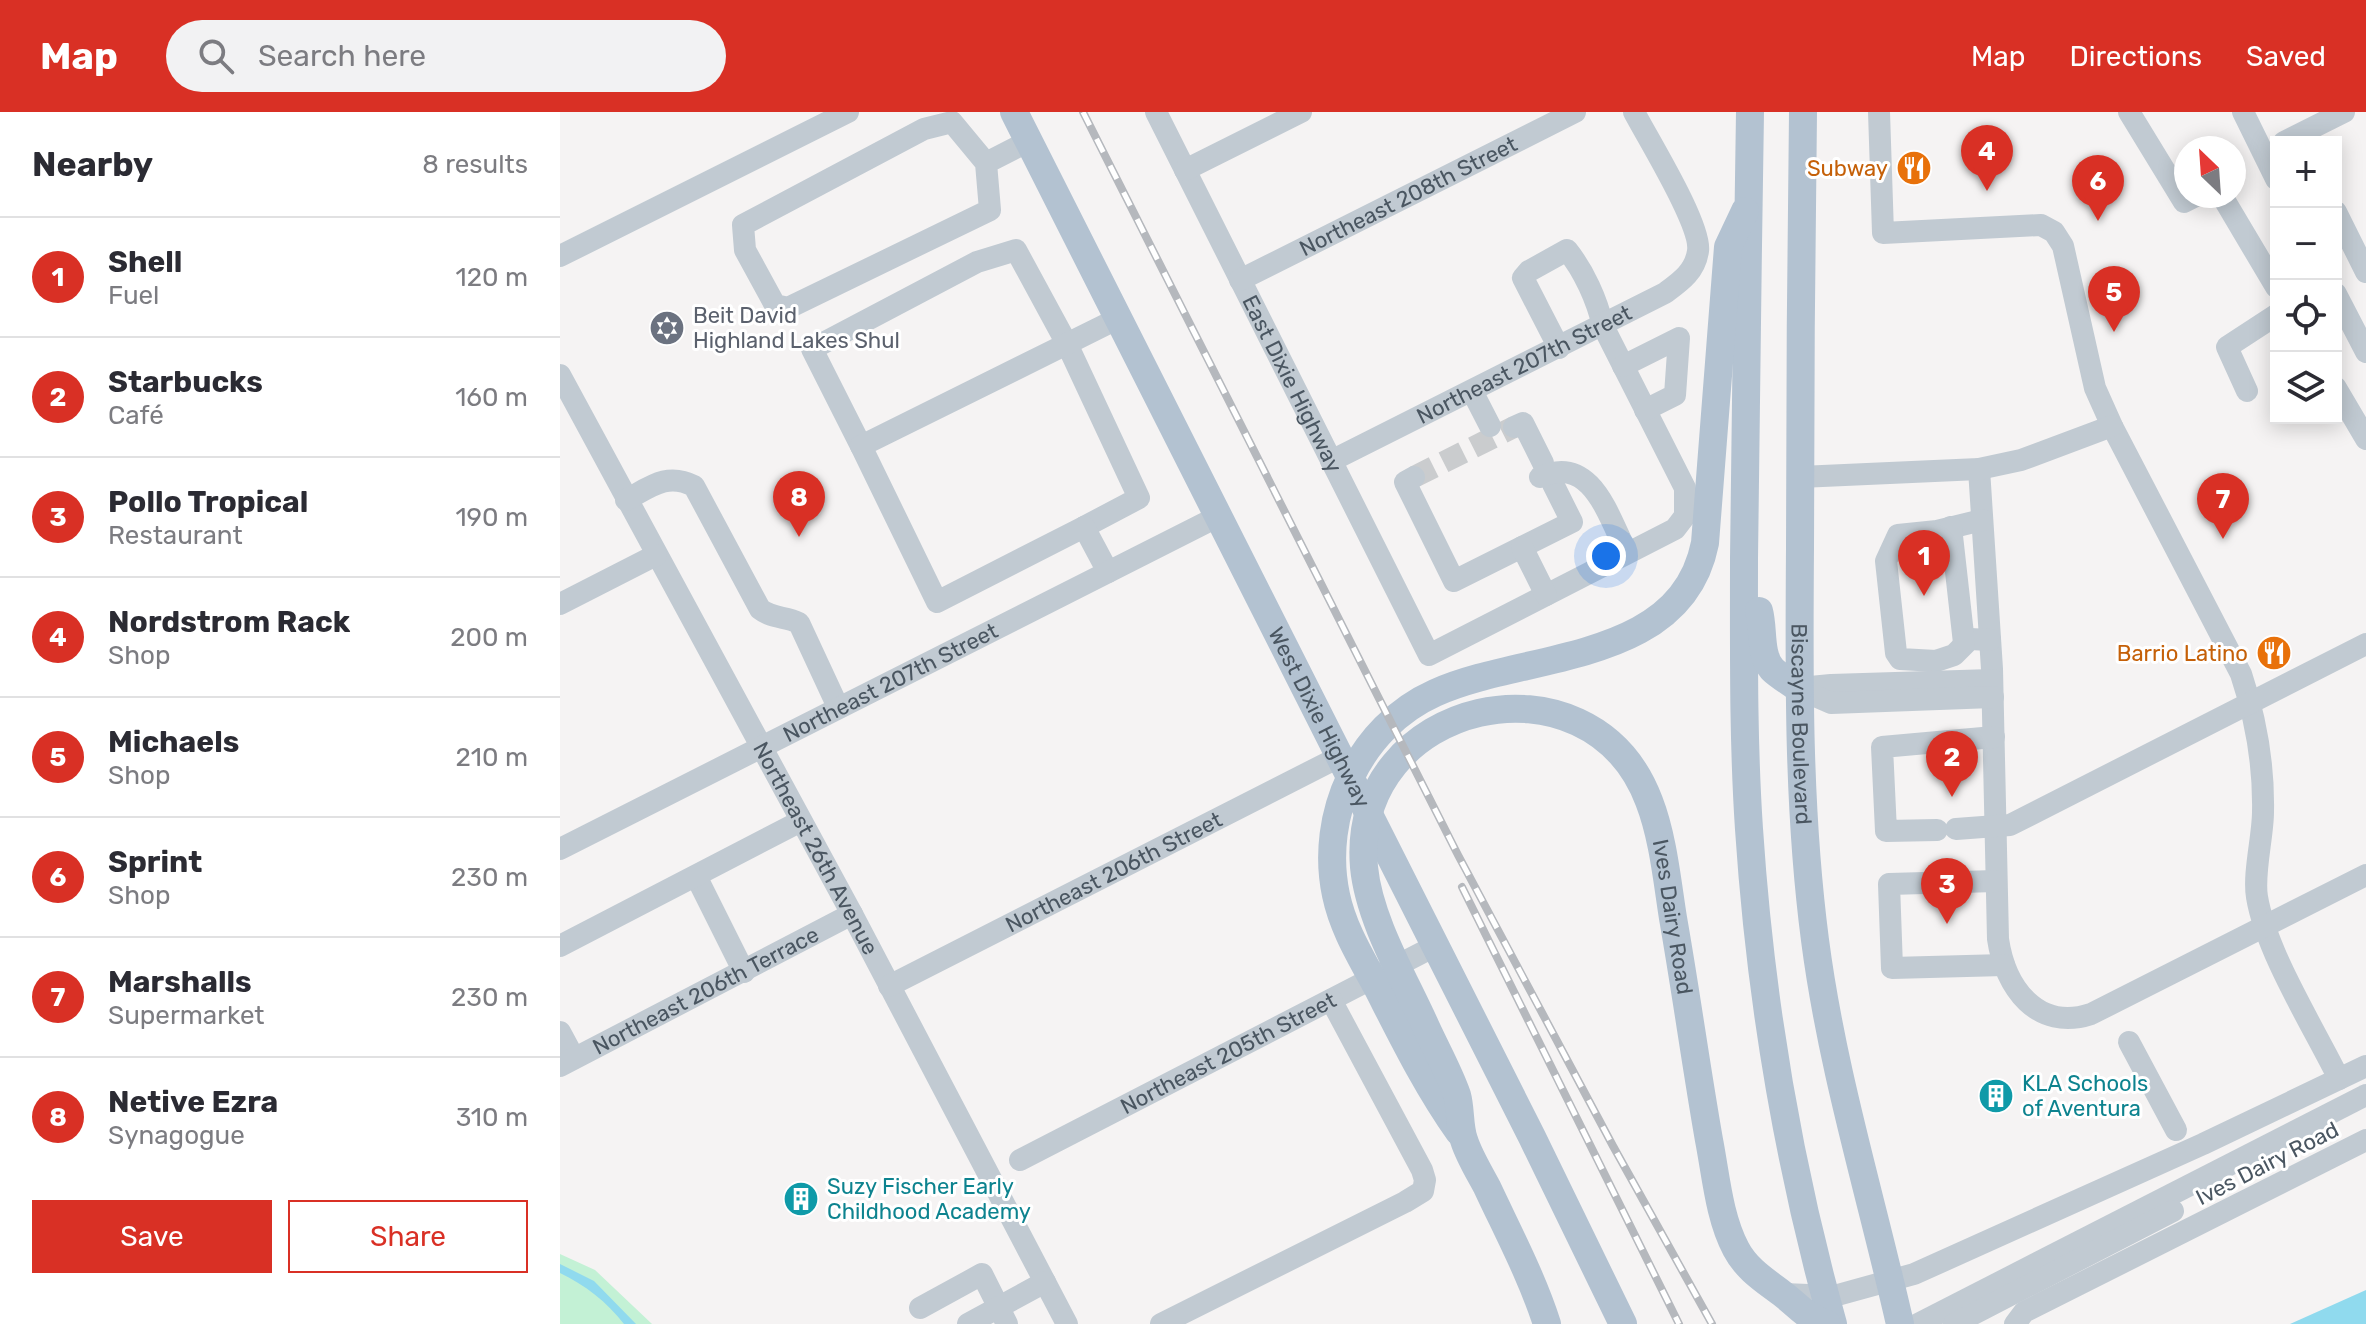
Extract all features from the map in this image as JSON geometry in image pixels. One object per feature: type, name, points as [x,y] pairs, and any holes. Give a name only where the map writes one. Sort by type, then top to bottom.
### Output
[{"type":"main road","name":"West Dixie Highway","points":[[1014,112],[1623,1324]]},
{"type":"main road","points":[[1750,112],[1744,736],[1754,892],[1780,1089],[1830,1324]]},
{"type":"main road","name":"Biscayne Boulevard","points":[[1803,112],[1799,689],[1803,813],[1815,940],[1837,1067],[1900,1324]]},
{"type":"main road","points":[[1547,1324],[1523,1263],[1463,1138],[1441,1107],[1408,1018],[1345,924],[1336,893],[1333,835],[1342,798],[1355,766],[1394,720],[1411,707],[1432,694],[1465,681],[1612,642],[1643,630],[1664,615],[1684,592],[1702,555],[1707,530],[1728,247],[1749,203]]},
{"type":"main road","points":[[1744,564],[1763,624],[1763,642],[1769,664],[1799,689]]},
{"type":"main road","name":"Ives Dairy Road","points":[[1408,1018],[1367,884],[1364,842],[1374,800],[1387,775],[1405,753],[1439,727],[1464,715],[1490,709],[1542,711],[1576,723],[1602,739],[1625,760],[1649,800],[1668,889],[1727,1230],[1747,1265],[1771,1288],[1783,1294]]},
{"type":"main road","points":[[1783,1294],[1804,1315],[1830,1324]]},
{"type":"street","points":[[560,256],[847,112]]},
{"type":"street","name":"East Dixie Highway","points":[[1156,112],[1429,655],[1546,595]]},
{"type":"street","points":[[1185,170],[1301,112]]},
{"type":"street","name":"Northeast 208th Street","points":[[1240,280],[1575,112]]},
{"type":"street","name":"Northeast 207th Street","points":[[1331,461],[1603,326],[1665,293],[1689,275],[1699,251],[1695,228],[1634,112]]},
{"type":"street","points":[[1879,112],[1883,233],[2041,225],[2054,232],[2063,246],[2095,388],[2241,674],[2251,703],[2258,732],[2263,811],[2257,895],[2270,942],[2339,1079]]},
{"type":"street","points":[[2129,112],[2174,186]]},
{"type":"street","points":[[2243,112],[2269,150]]},
{"type":"street","points":[[2301,136],[2344,112]]},
{"type":"street","points":[[952,122],[986,163],[990,210],[788,308],[775,305],[745,250],[743,225],[924,129],[952,122]]},
{"type":"street","points":[[986,163],[1029,141]]},
{"type":"street","points":[[2229,208],[2272,280]]},
{"type":"street","points":[[2342,223],[2364,264]]},
{"type":"street","points":[[1016,250],[1067,344],[1139,498],[937,602],[812,349],[977,262],[1016,250]]},
{"type":"street","points":[[1522,547],[1546,595],[1675,529],[1685,516],[1685,488],[1603,326],[1599,309],[1575,260],[1567,250],[1529,271],[1523,278],[1559,348]]},
{"type":"street","points":[[2342,305],[2365,349]]},
{"type":"street","points":[[861,446],[1119,318]]},
{"type":"street","points":[[2247,391],[2227,347],[2270,319]]},
{"type":"street","points":[[1623,366],[1679,338],[1675,395],[1645,410]]},
{"type":"street","name":"Northeast 26th Avenue","points":[[560,375],[852,914],[1067,1324]]},
{"type":"street","points":[[1472,391],[1490,426]]},
{"type":"street","points":[[2342,398],[2366,439]]},
{"type":"street","points":[[1414,477],[1405,482],[1454,581],[1572,522],[1545,475],[1523,423],[1514,427]]},
{"type":"street","points":[[1800,477],[1979,469],[2021,460],[2112,426]]},
{"type":"street","points":[[1979,469],[1994,737],[1998,939],[2004,965],[2020,994],[2035,1008],[2056,1017],[2078,1019],[2366,875]]},
{"type":"street","points":[[1545,475],[1555,470],[1573,472],[1592,485],[1627,553]]},
{"type":"street","points":[[626,500],[663,480],[681,479],[694,486],[760,609],[770,616],[787,617],[799,623],[838,707]]},
{"type":"street","name":"Northeast 207th Street","points":[[560,849],[1219,516]]},
{"type":"street","points":[[1982,520],[1898,535],[1886,561],[1894,642],[1900,659],[1936,661],[1954,655],[1970,639],[1990,640]]},
{"type":"street","points":[[1084,527],[1108,572]]},
{"type":"street","points":[[1951,527],[1964,643]]},
{"type":"street","points":[[560,604],[656,555]]},
{"type":"street","points":[[1994,737],[1882,747],[1886,831],[2010,825],[2365,647]]},
{"type":"street","points":[[1799,689],[1831,703],[1992,688]]},
{"type":"street","name":"Northeast 206th Street","points":[[889,986],[1339,757]]},
{"type":"street","points":[[560,946],[801,821]]},
{"type":"street","points":[[696,876],[744,972]]},
{"type":"street","points":[[1996,881],[1889,884],[1892,968],[2004,965]]},
{"type":"street","name":"Northeast 206th Terrace","points":[[567,1062],[852,914]]},
{"type":"street","name":"Northeast 205th Street","points":[[1020,1160],[1435,946]]},
{"type":"street","points":[[1161,1324],[1423,1191],[1422,1170],[1331,1000]]},
{"type":"street","points":[[560,1032],[567,1062]]},
{"type":"street","points":[[2129,1042],[2176,1130]]},
{"type":"street","name":"Ives Dairy Road","points":[[1783,1294],[1834,1296],[1914,1274],[2203,1144],[2366,1066]]},
{"type":"street","name":"Ives Dairy Road","points":[[1954,1324],[1979,1302],[2366,1095]]},
{"type":"street","name":"Ives Dairy Road","points":[[1918,1324],[1979,1302],[2366,1112]]},
{"type":"street","points":[[2015,1324],[2024,1312],[2366,1140]]},
{"type":"street","points":[[920,1308],[982,1274],[1003,1316]]},
{"type":"street","points":[[968,1324],[1003,1316],[1045,1282]]},
{"type":"green space","points":[[560,1254],[595,1270],[652,1324],[560,1324]]},
{"type":"water","points":[[560,1264],[594,1281],[636,1324],[624,1324],[595,1295],[560,1273]]},
{"type":"water","points":[[2366,1290],[2366,1324],[2290,1324]]},
{"type":"tunnel","points":[[1414,477],[1514,427]]},
{"type":"railway","points":[[1083,112],[1458,855],[1712,1324]]},
{"type":"railway","points":[[1462,887],[1679,1324]]},
{"type":"place","name":"Subway","points":[[1914,168]]},
{"type":"place","name":"Nordstrom Rack","points":[[1987,191]]},
{"type":"place","name":"Sprint","points":[[2098,221]]},
{"type":"place","name":"Beit David Highland Lakes Shul","points":[[667,328]]},
{"type":"place","name":"Michaels","points":[[2114,332]]},
{"type":"place","name":"Netive Ezra","points":[[799,537]]},
{"type":"place","name":"Marshalls","points":[[2223,539]]},
{"type":"place","name":"Shell","points":[[1924,596]]},
{"type":"place","name":"Barrio Latino","points":[[2274,653]]},
{"type":"place","name":"Starbucks","points":[[1952,797]]},
{"type":"place","name":"Pollo Tropical","points":[[1947,924]]},
{"type":"place","name":"KLA Schools of Aventura","points":[[1996,1096]]},
{"type":"place","name":"Suzy Fischer Early Childhood Academy","points":[[801,1199]]}]
